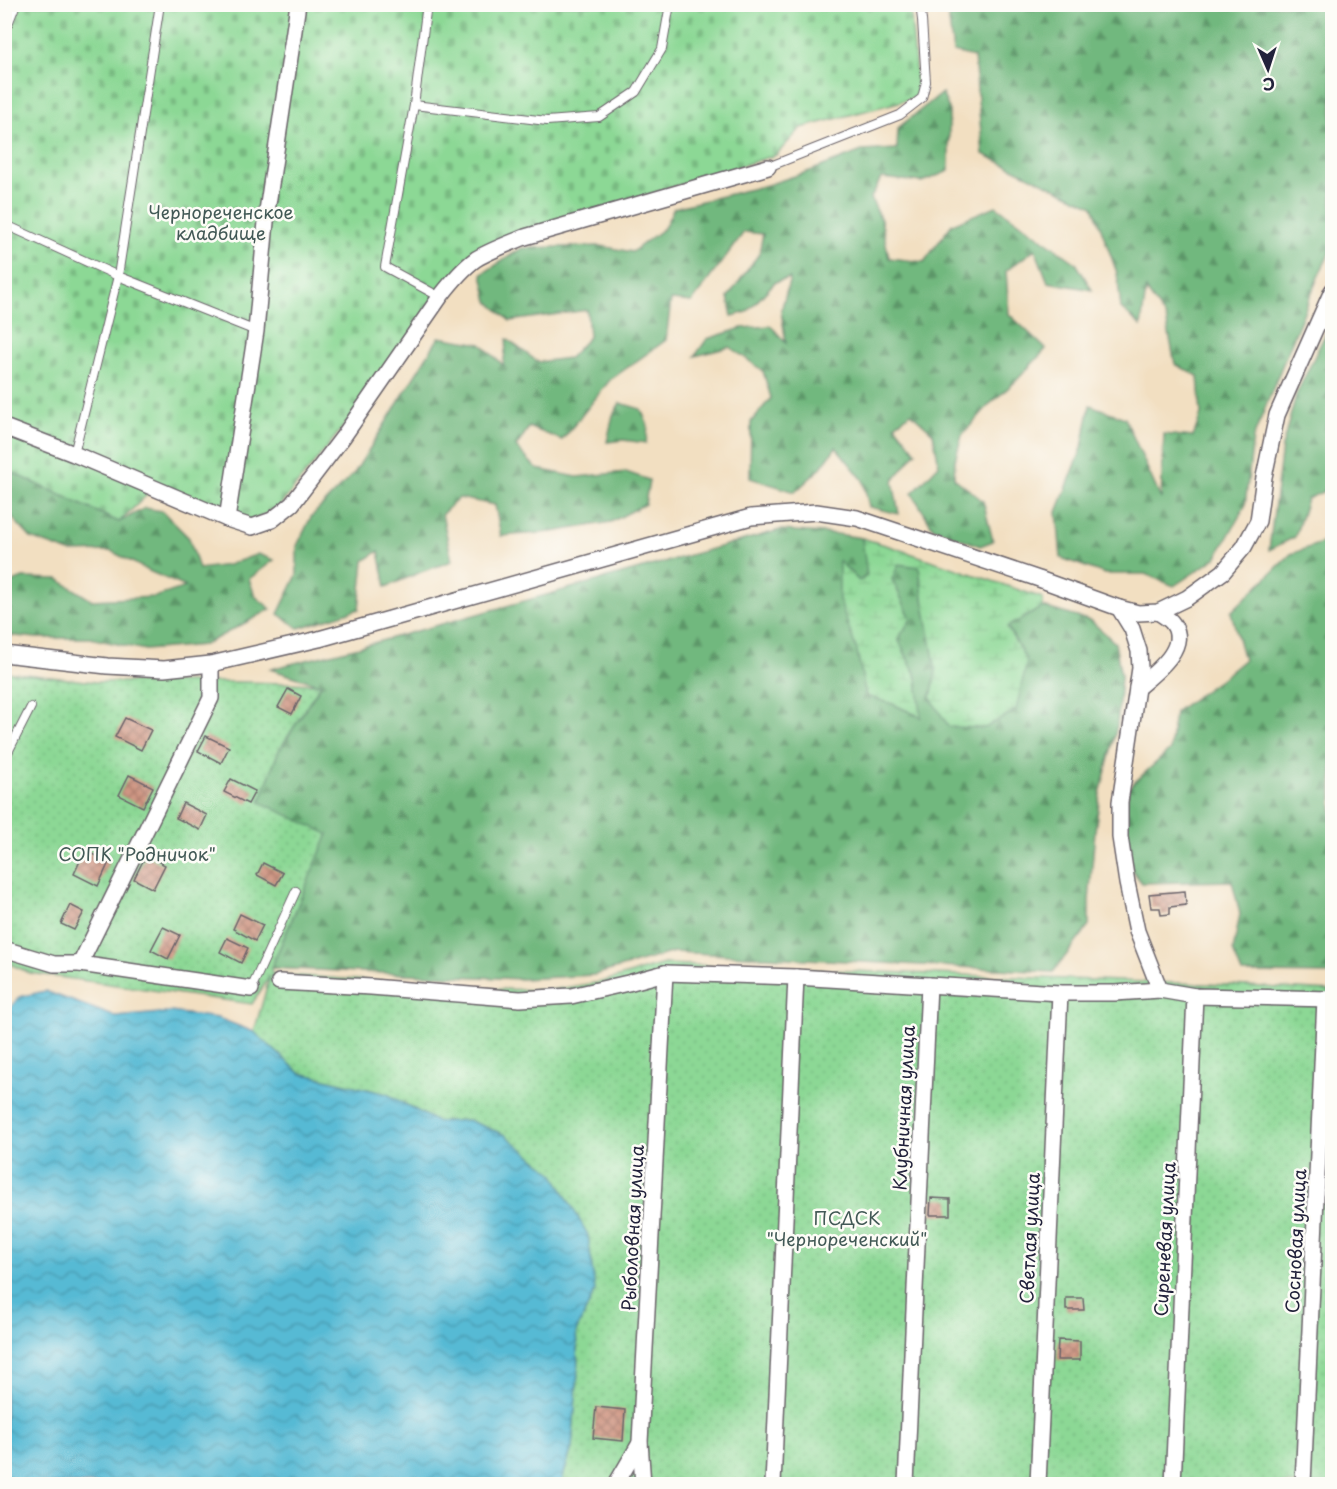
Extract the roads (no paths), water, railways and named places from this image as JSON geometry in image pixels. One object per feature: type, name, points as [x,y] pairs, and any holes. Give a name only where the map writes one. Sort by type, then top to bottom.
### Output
[{"type":"street","points":[[227,519],[256,331],[267,211],[297,4]]},
{"type":"street","points":[[4,427],[227,519],[252,527],[272,520],[292,504],[343,437],[440,297],[455,278],[475,260],[525,237],[768,167]]},
{"type":"street","points":[[4,654],[118,667],[164,669],[211,664],[319,639],[751,517],[788,513],[816,512],[857,518],[1119,608],[1138,613],[1158,612],[1187,598],[1223,572],[1244,547],[1258,521],[1264,477],[1277,415],[1332,291]]},
{"type":"street","points":[[1119,608],[1132,629],[1139,651],[1140,668],[1120,802],[1120,837],[1137,931],[1160,990]]},
{"type":"street","points":[[1137,688],[1165,663],[1175,648],[1177,636],[1173,624],[1158,612]]},
{"type":"street","points":[[80,964],[211,698],[211,664]]},
{"type":"street","points":[[4,949],[54,964],[80,964],[251,989]]},
{"type":"street","points":[[279,982],[520,999],[571,996],[628,984],[665,973],[796,976],[1060,993],[1160,990],[1195,996],[1329,999]]},
{"type":"street","name":"Рыболовная улица","points":[[643,1485],[640,1442],[665,973]]},
{"type":"street","points":[[773,1485],[796,976]]},
{"type":"street","name":"Клубничная улица","points":[[906,1485],[928,985]]},
{"type":"street","name":"Светлая улица","points":[[1038,1485],[1060,993]]},
{"type":"street","name":"Сиреневая улица","points":[[1173,1485],[1195,996]]},
{"type":"street","name":"Сосновая улица","points":[[1303,1485],[1329,999]]},
{"type":"street","points":[[616,1485],[640,1442]]},
{"type":"lane","points":[[4,34],[16,4]]},
{"type":"lane","points":[[74,454],[118,276],[160,4]]},
{"type":"lane","points":[[427,4],[414,105],[385,267],[440,297]]},
{"type":"lane","points":[[414,105],[547,121],[599,117],[636,92],[662,49],[670,4]]},
{"type":"lane","points":[[768,167],[900,115],[922,98],[926,82],[920,4]]},
{"type":"lane","points":[[4,224],[118,276],[256,331]]},
{"type":"lane","points":[[4,760],[31,707]]},
{"type":"lane","points":[[251,989],[296,891]]},
{"type":"water","points":[[45,991],[116,1017],[171,1012],[218,1018],[254,1032],[300,1073],[387,1094],[437,1122],[468,1120],[505,1135],[553,1173],[588,1235],[595,1291],[576,1332],[578,1370],[572,1447],[561,1484],[5,1484],[5,1014],[19,997]]},
{"type":"park label","name":"Чернореченское кладбище","points":[[221,221]]},
{"type":"park label","name":"СОПК \"Родничок\"","points":[[137,853]]},
{"type":"park label","name":"ПСДСК \"Чернореченский\"","points":[[847,1227]]}]
